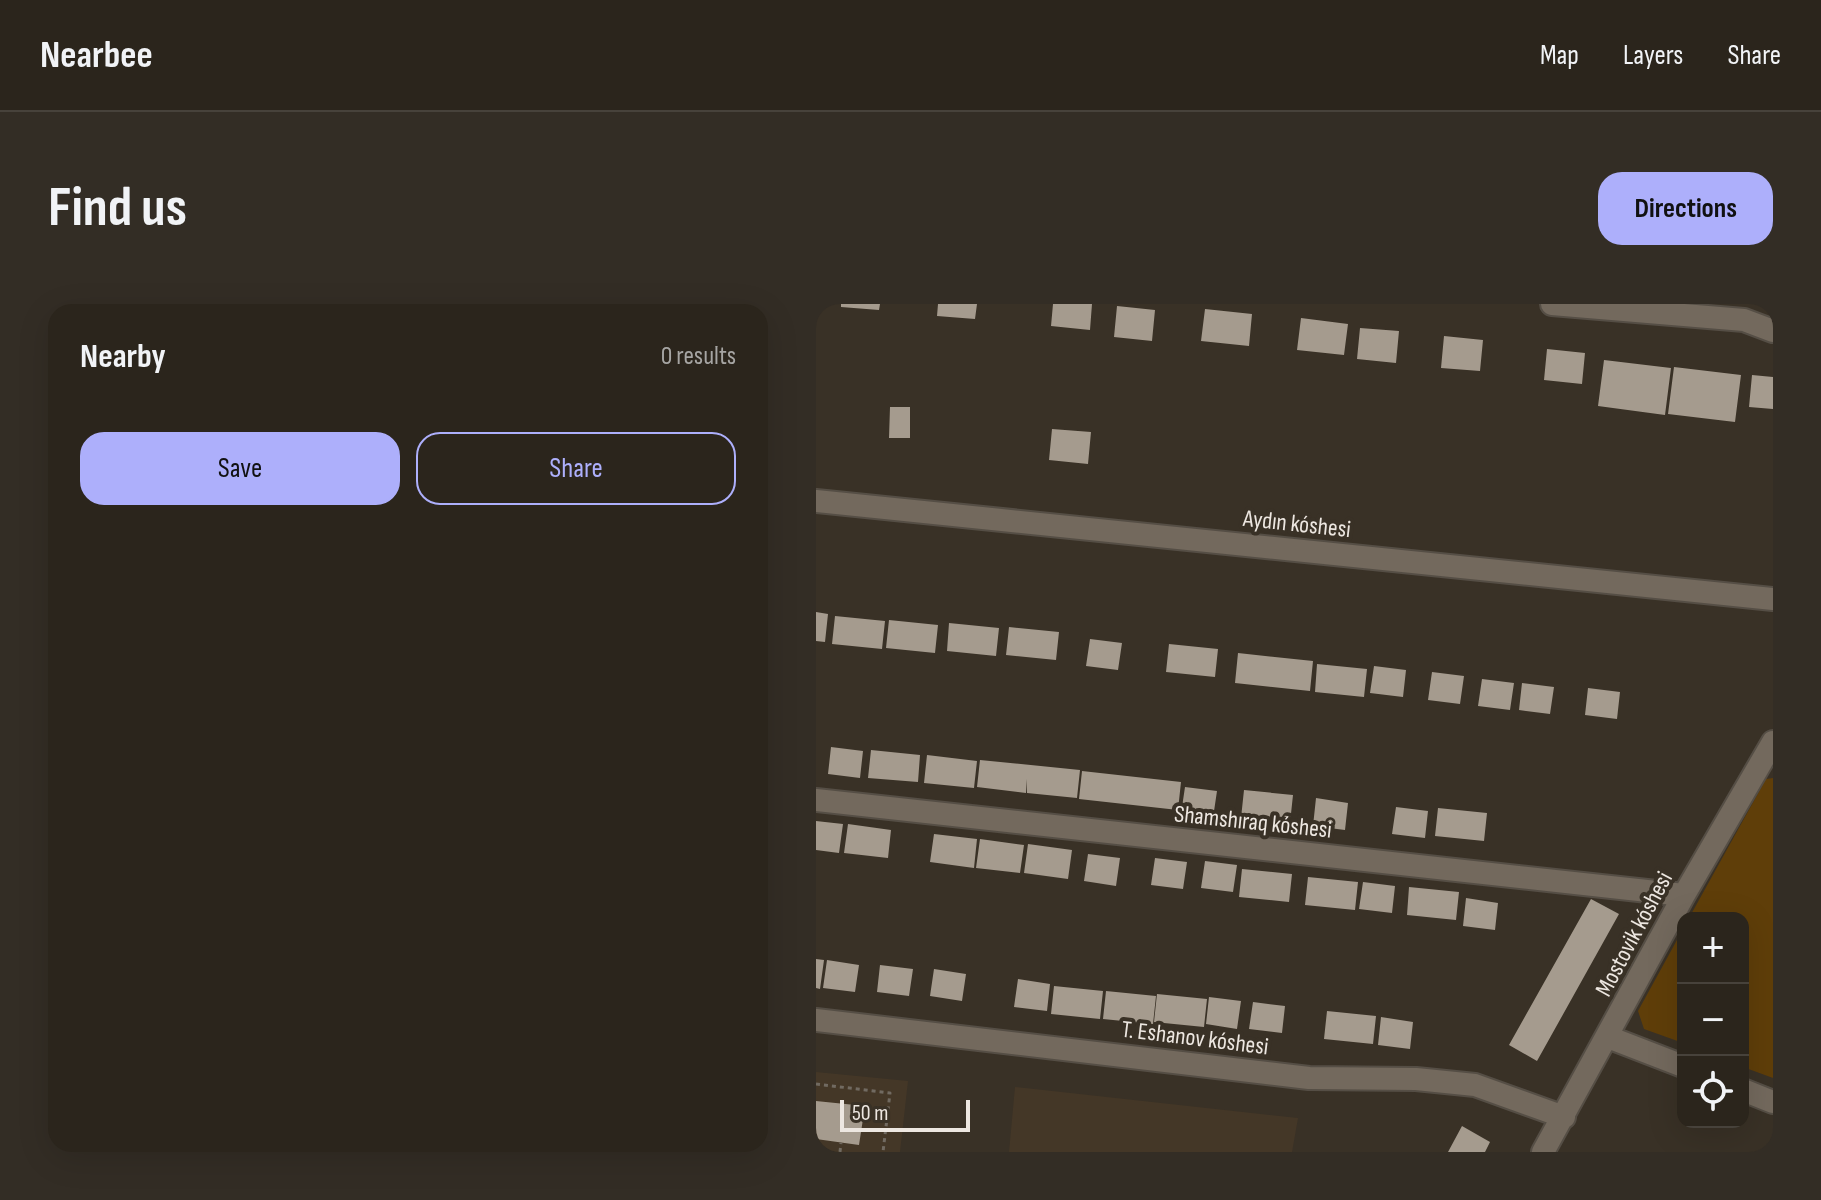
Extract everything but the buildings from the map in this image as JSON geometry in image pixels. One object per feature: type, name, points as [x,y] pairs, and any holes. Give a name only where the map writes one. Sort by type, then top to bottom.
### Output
[{"type":"street","points":[[1552,304],[1744,320],[1773,331]]},
{"type":"street","name":"Aydın kóshesi","points":[[816,501],[1773,599]]},
{"type":"street","name":"Mostovik kóshesi","points":[[1543,1152],[1684,895],[1773,742]]},
{"type":"street","name":"Shamshıraq kóshesi","points":[[816,800],[1684,895]]},
{"type":"street","name":"T. Eshanov kóshesi","points":[[816,1020],[1309,1078],[1416,1079],[1475,1085],[1564,1117]]},
{"type":"street","points":[[1608,1037],[1677,1064]]},
{"type":"street","points":[[1749,1092],[1773,1102]]},
{"type":"path","points":[[816,1084],[890,1093],[883,1152]]},
{"type":"path","points":[[840,1152],[841,1143]]},
{"type":"shaded area","points":[[1773,778],[1773,1078],[1749,1069],[1749,912],[1692,912],[1766,779]]},
{"type":"shaded area","points":[[1677,940],[1677,1041],[1644,1029],[1638,1011]]},
{"type":"shaded area","points":[[816,1072],[908,1081],[900,1152],[816,1152]]},
{"type":"shaded area","points":[[1015,1087],[1298,1118],[1292,1152],[1009,1152]]}]
